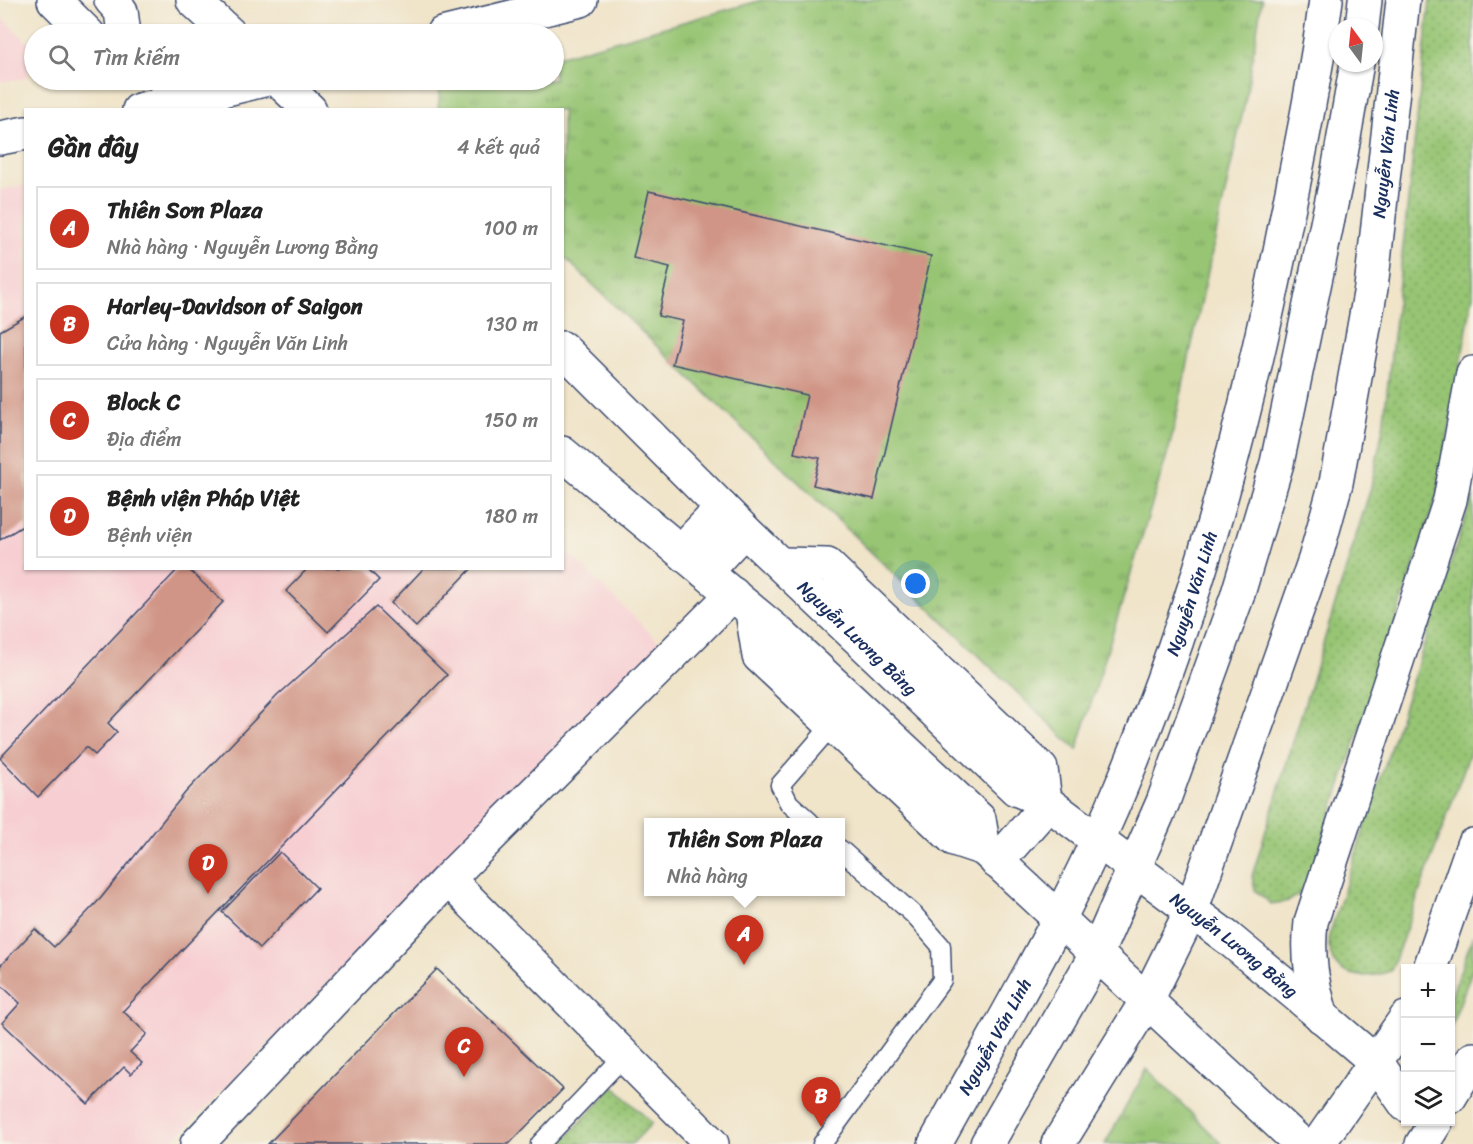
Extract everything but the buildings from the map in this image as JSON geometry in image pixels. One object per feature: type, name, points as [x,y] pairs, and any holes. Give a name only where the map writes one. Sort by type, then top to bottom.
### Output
[{"type":"main road","points":[[54,0],[78,24]]},
{"type":"main road","points":[[111,0],[121,10],[123,24]]},
{"type":"main road","points":[[193,0],[219,24]]},
{"type":"main road","points":[[482,24],[579,0]]},
{"type":"main road","name":"Nguyễn Văn Linh","points":[[934,1144],[1015,1000],[1098,840],[1126,777],[1183,625],[1239,438],[1302,144],[1326,0]]},
{"type":"main road","points":[[1363,18],[1365,0]]},
{"type":"main road","name":"Nguyễn Văn Linh","points":[[1058,1144],[1146,1002],[1191,910],[1315,559],[1336,483],[1371,288],[1403,0]]},
{"type":"main road","points":[[987,1144],[1096,955],[1163,802],[1237,597],[1270,485],[1355,79],[1393,101]]},
{"type":"main road","points":[[145,108],[180,96],[212,90]]},
{"type":"main road","points":[[289,90],[308,108]]},
{"type":"main road","points":[[0,138],[24,133]]},
{"type":"main road","name":"Nguyễn Lương Bằng","points":[[564,350],[733,519],[782,564],[827,565],[1041,769],[1047,803],[1191,910],[1322,1017],[1377,1063],[1401,1098]]},
{"type":"main road","points":[[1322,1017],[1310,969],[1311,922],[1450,500],[1473,373]]},
{"type":"main road","points":[[564,455],[779,633],[979,819],[990,856]]},
{"type":"main road","points":[[681,551],[733,519]]},
{"type":"main road","points":[[705,572],[733,519]]},
{"type":"main road","points":[[742,603],[759,657],[954,839],[990,856],[1300,1144]]},
{"type":"main road","points":[[196,1144],[448,879],[742,603]]},
{"type":"main road","points":[[990,856],[1047,803]]},
{"type":"main road","points":[[1432,964],[1473,845]]},
{"type":"main road","points":[[448,879],[624,1056],[694,1138]]},
{"type":"main road","points":[[1318,1144],[1401,1026]]},
{"type":"main road","points":[[1455,1090],[1473,1059]]},
{"type":"lane","points":[[806,818],[789,803],[780,785],[832,725]]},
{"type":"lane","points":[[822,1144],[942,980],[941,946],[914,915],[845,853]]},
{"type":"lane","points":[[540,1144],[624,1056]]},
{"type":"shaded area","points":[[0,16],[24,39],[24,78],[0,82]]},
{"type":"shaded area","points":[[24,185],[24,570],[564,570],[564,548],[661,644],[170,1144],[0,1144],[0,190]]},
{"type":"green space","points":[[762,0],[1262,0],[1246,97],[1170,445],[1077,750],[564,257],[564,108],[438,108],[440,90],[564,90],[564,55]]},
{"type":"green space","points":[[1430,0],[1473,0],[1473,295],[1438,493],[1306,890],[1289,901],[1271,904],[1255,890],[1252,876],[1371,487],[1383,428]]},
{"type":"green space","points":[[1473,495],[1473,744],[1391,971],[1360,976],[1339,968],[1334,962],[1328,939]]},
{"type":"green space","points":[[1473,935],[1473,968],[1455,1016],[1455,986]]},
{"type":"green space","points":[[1147,1069],[1222,1144],[1105,1144]]},
{"type":"green space","points":[[614,1087],[652,1123],[632,1144],[560,1144]]},
{"type":"place","name":"Bệnh viện Pháp Việt","points":[[208,894]]},
{"type":"place","name":"Thiên Sơn Plaza","points":[[744,965]]},
{"type":"place","name":"Block C","points":[[464,1077]]},
{"type":"place","name":"Harley-Davidson of Saigon","points":[[821,1127]]}]
